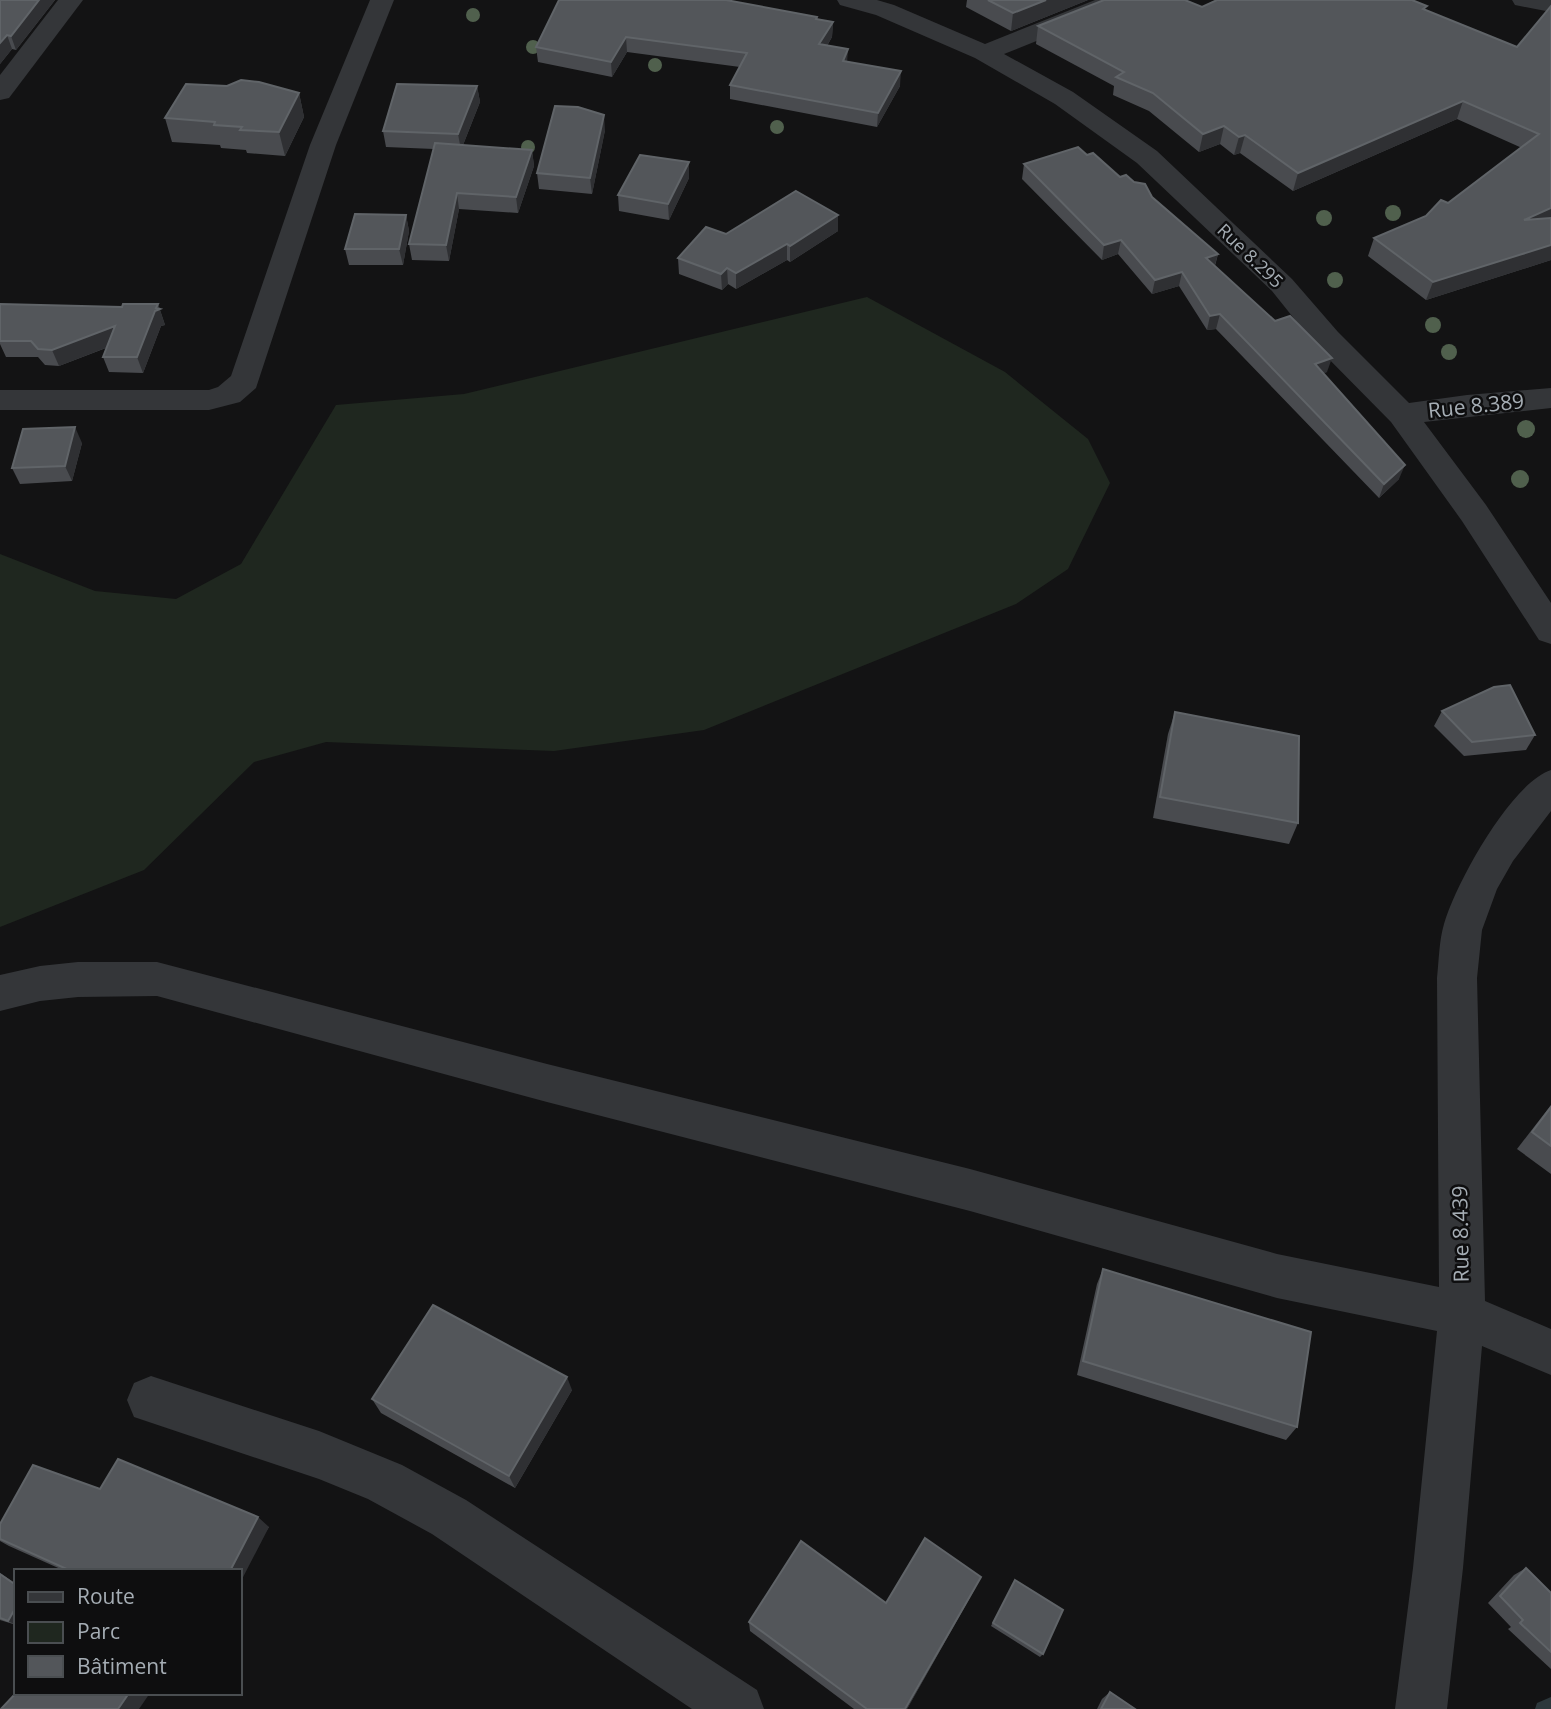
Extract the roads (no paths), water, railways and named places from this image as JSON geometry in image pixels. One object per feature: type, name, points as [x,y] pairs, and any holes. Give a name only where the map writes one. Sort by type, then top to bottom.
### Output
[{"type":"street","points":[[0,92],[71,0]]},
{"type":"street","points":[[0,400],[209,400],[229,395],[245,381],[323,145],[382,0]]},
{"type":"street","name":"Rue 8.295","points":[[849,0],[885,10],[984,53],[1064,98],[1147,157],[1282,285],[1328,339],[1402,415],[1474,513],[1551,631]]},
{"type":"street","points":[[984,53],[1117,0]]},
{"type":"street","points":[[1524,0],[1551,5]]},
{"type":"street","name":"Rue 8.389","points":[[1402,415],[1466,405],[1551,398]]},
{"type":"street","name":"Rue 8.439","points":[[1421,1709],[1462,1314],[1457,978],[1463,924],[1482,876],[1510,833],[1544,807]]},
{"type":"street","points":[[0,993],[25,985],[91,976],[157,979],[547,1083],[970,1190],[1278,1276],[1462,1314],[1551,1352]]},
{"type":"street","points":[[150,1400],[319,1455],[384,1482],[449,1517],[738,1709]]},
{"type":"waterway","points":[[1543,1709],[1551,1705]]}]
